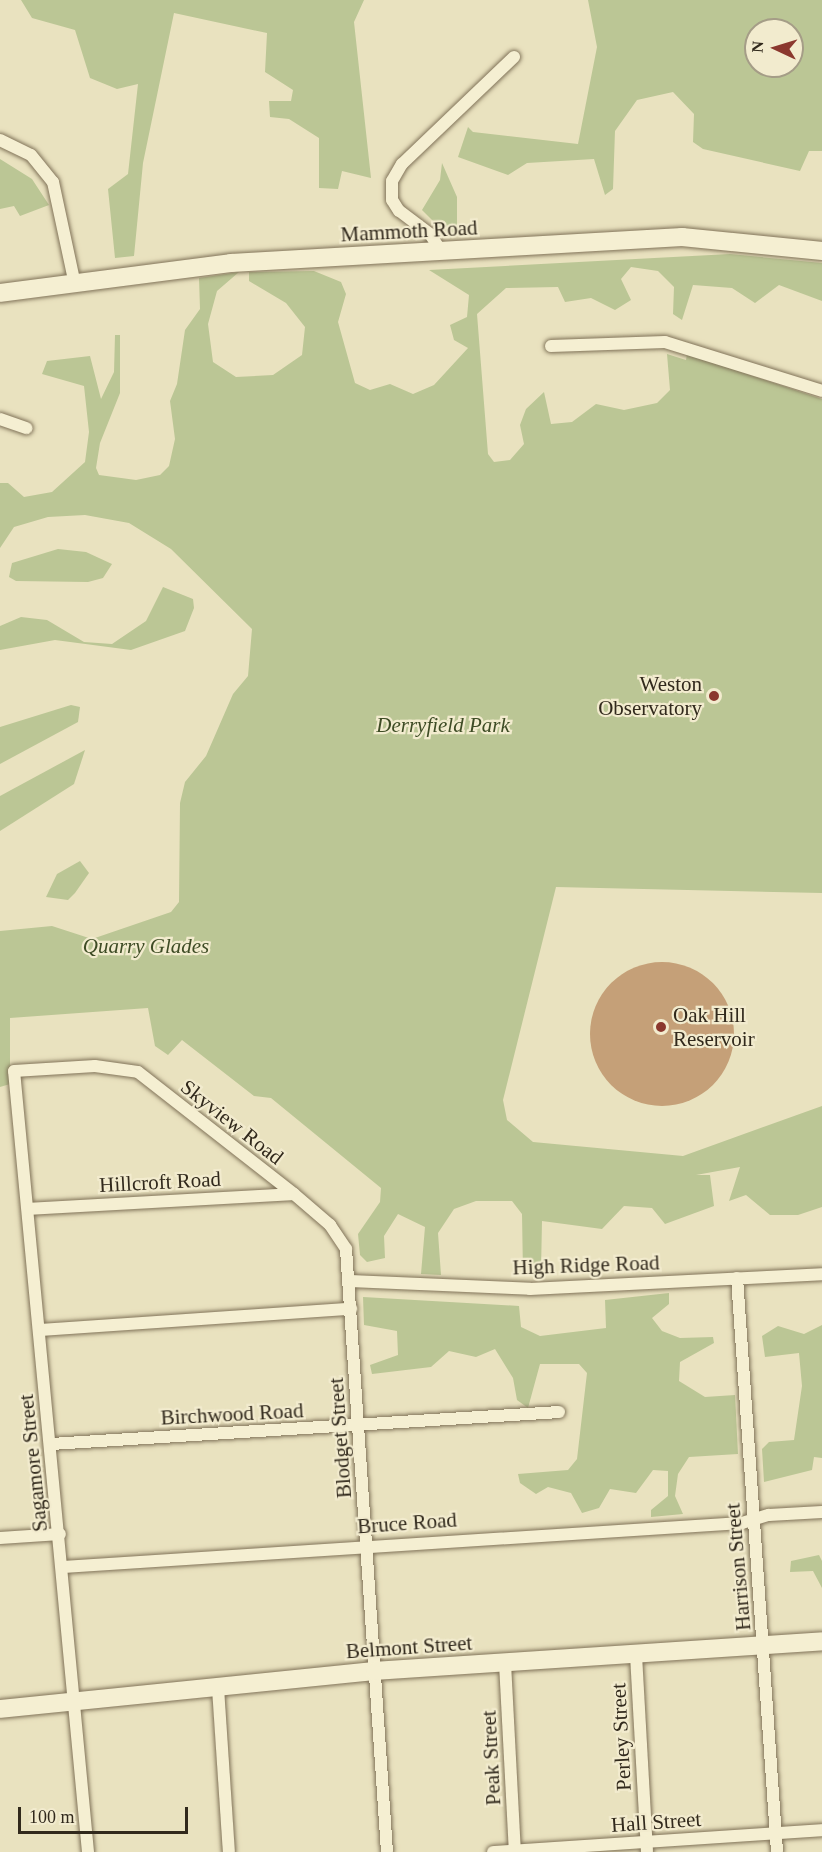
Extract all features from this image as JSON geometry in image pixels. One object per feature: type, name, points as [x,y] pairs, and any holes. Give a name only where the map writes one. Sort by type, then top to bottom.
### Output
[{"type":"street","points":[[441,251],[430,234],[399,211],[392,200],[392,181],[402,164],[514,57]]},
{"type":"street","points":[[0,140],[31,155],[53,182],[75,280]]},
{"type":"street","name":"Mammoth Road","points":[[0,293],[75,280],[231,264],[682,237],[822,251]]},
{"type":"street","points":[[551,346],[665,342],[822,391]]},
{"type":"street","points":[[0,419],[26,428]]},
{"type":"street","name":"Skyview Road","points":[[14,1071],[95,1066],[131,1069],[294,1194],[343,1241],[350,1281],[351,1309]]},
{"type":"street","name":"Sagamore Street","points":[[14,1071],[60,1534],[88,1852]]},
{"type":"street","name":"Hillcroft Road","points":[[28,1209],[294,1194]]},
{"type":"street","name":"High Ridge Road","points":[[350,1281],[530,1289],[822,1274]]},
{"type":"street","name":"Harrison Street","points":[[738,1278],[777,1852]]},
{"type":"street","points":[[39,1330],[351,1309]]},
{"type":"street","name":"Blodget Street","points":[[351,1309],[387,1852]]},
{"type":"street","name":"Birchwood Road","points":[[51,1444],[559,1412]]},
{"type":"street","name":"Bruce Road","points":[[63,1567],[754,1520],[822,1512]]},
{"type":"street","points":[[0,1538],[60,1534]]},
{"type":"street","name":"Belmont Street","points":[[0,1709],[375,1671],[822,1641]]},
{"type":"street","name":"Perley Street","points":[[636,1655],[647,1847]]},
{"type":"street","name":"Peak Street","points":[[505,1663],[515,1851]]},
{"type":"street","points":[[218,1688],[229,1852]]},
{"type":"street","name":"Hall Street","points":[[493,1852],[647,1847],[822,1830]]},
{"type":"green space","points":[[21,0],[364,0],[354,22],[371,178],[342,171],[338,189],[319,188],[319,138],[289,119],[270,117],[269,101],[291,101],[293,90],[265,72],[267,33],[174,13],[143,163],[134,256],[115,258],[108,189],[128,174],[138,84],[117,89],[90,78],[75,30],[32,18]]},
{"type":"green space","points":[[588,0],[822,0],[822,151],[809,151],[800,171],[703,149],[693,142],[694,114],[673,92],[637,100],[615,131],[613,189],[605,195],[594,159],[527,163],[508,175],[458,157],[468,127],[473,132],[578,144],[597,47]]},
{"type":"green space","points":[[0,159],[32,179],[49,205],[20,216],[14,206],[0,209]]},
{"type":"green space","points":[[442,163],[457,197],[457,227],[450,238],[422,210],[440,180]]},
{"type":"green space","name":"Derryfield Park","points":[[730,254],[822,263],[822,301],[779,285],[755,303],[732,288],[693,285],[682,320],[673,314],[674,287],[658,271],[631,267],[621,279],[631,300],[615,310],[591,298],[565,302],[558,287],[506,288],[477,314],[488,454],[494,462],[510,460],[524,444],[520,425],[526,409],[544,392],[551,424],[572,422],[596,404],[624,410],[657,403],[670,390],[667,354],[686,360],[687,354],[822,399],[822,893],[556,887],[503,1100],[507,1120],[533,1142],[683,1156],[822,1106],[822,1207],[798,1215],[770,1215],[746,1195],[729,1201],[740,1167],[696,1175],[710,1175],[714,1206],[665,1224],[652,1208],[624,1206],[602,1229],[542,1221],[541,1271],[523,1273],[522,1214],[512,1201],[476,1201],[454,1209],[438,1233],[441,1275],[421,1274],[425,1227],[398,1214],[384,1236],[385,1258],[367,1262],[360,1255],[358,1234],[380,1202],[381,1188],[271,1098],[254,1096],[182,1040],[168,1055],[155,1046],[148,1008],[10,1018],[10,1084],[0,1087],[0,931],[52,926],[92,939],[171,912],[179,902],[180,803],[185,782],[206,756],[233,694],[248,676],[252,629],[171,549],[129,523],[85,515],[48,517],[14,527],[0,548],[0,483],[8,483],[24,497],[52,492],[85,462],[89,432],[84,386],[42,374],[47,361],[90,356],[101,399],[114,372],[115,335],[120,335],[120,393],[100,443],[96,468],[99,475],[136,480],[160,475],[169,466],[175,439],[170,401],[177,384],[185,330],[200,309],[199,278],[239,272],[217,291],[208,324],[213,362],[236,377],[273,375],[302,355],[305,327],[286,303],[249,281],[249,272],[314,271],[341,282],[346,294],[338,322],[355,383],[370,390],[390,384],[413,394],[434,385],[468,348],[454,340],[450,325],[467,317],[469,295],[429,270]]},
{"type":"green space","points":[[58,549],[86,552],[112,564],[103,578],[88,582],[16,581],[9,577],[12,563]]},
{"type":"green space","points":[[163,587],[193,599],[194,608],[185,631],[131,650],[55,640],[0,650],[0,626],[21,617],[47,620],[84,642],[112,644],[146,621]]},
{"type":"green space","points":[[71,705],[80,707],[78,722],[0,764],[0,727]]},
{"type":"green space","points":[[85,750],[74,784],[0,831],[0,796]]},
{"type":"green space","points":[[80,861],[89,873],[75,893],[68,900],[46,897],[57,874]]},
{"type":"green space","points":[[669,1293],[669,1304],[652,1318],[662,1331],[680,1338],[713,1337],[714,1343],[680,1362],[679,1381],[705,1397],[735,1395],[738,1454],[689,1457],[678,1474],[675,1496],[683,1514],[651,1517],[651,1510],[668,1496],[668,1471],[653,1470],[636,1493],[610,1489],[599,1508],[582,1513],[571,1493],[548,1487],[536,1494],[520,1483],[518,1474],[568,1470],[577,1459],[587,1373],[579,1364],[540,1364],[528,1408],[517,1400],[513,1378],[495,1349],[476,1357],[449,1351],[431,1367],[372,1374],[370,1365],[398,1355],[397,1331],[364,1325],[363,1297],[519,1306],[521,1327],[540,1336],[606,1328],[605,1300]]},
{"type":"green space","points":[[822,1325],[822,1458],[814,1457],[812,1470],[764,1482],[762,1449],[769,1442],[794,1440],[802,1386],[799,1353],[765,1357],[762,1336],[778,1326],[804,1334]]},
{"type":"green space","points":[[819,1555],[822,1561],[822,1588],[813,1571],[790,1572],[791,1561]]},
{"type":"building","name":"Oak Hill Reservoir","points":[[662,962],[690,968],[713,983],[728,1006],[734,1034],[728,1062],[713,1085],[690,1100],[662,1106],[634,1100],[611,1085],[596,1062],[590,1034],[596,1006],[611,983],[634,968]]},
{"type":"place","name":"Weston Observatory","points":[[714,696]]},
{"type":"place","name":"Oak Hill Reservoir","points":[[661,1027]]},
{"type":"park label","name":"Quarry Glades","points":[[146,946]]}]
